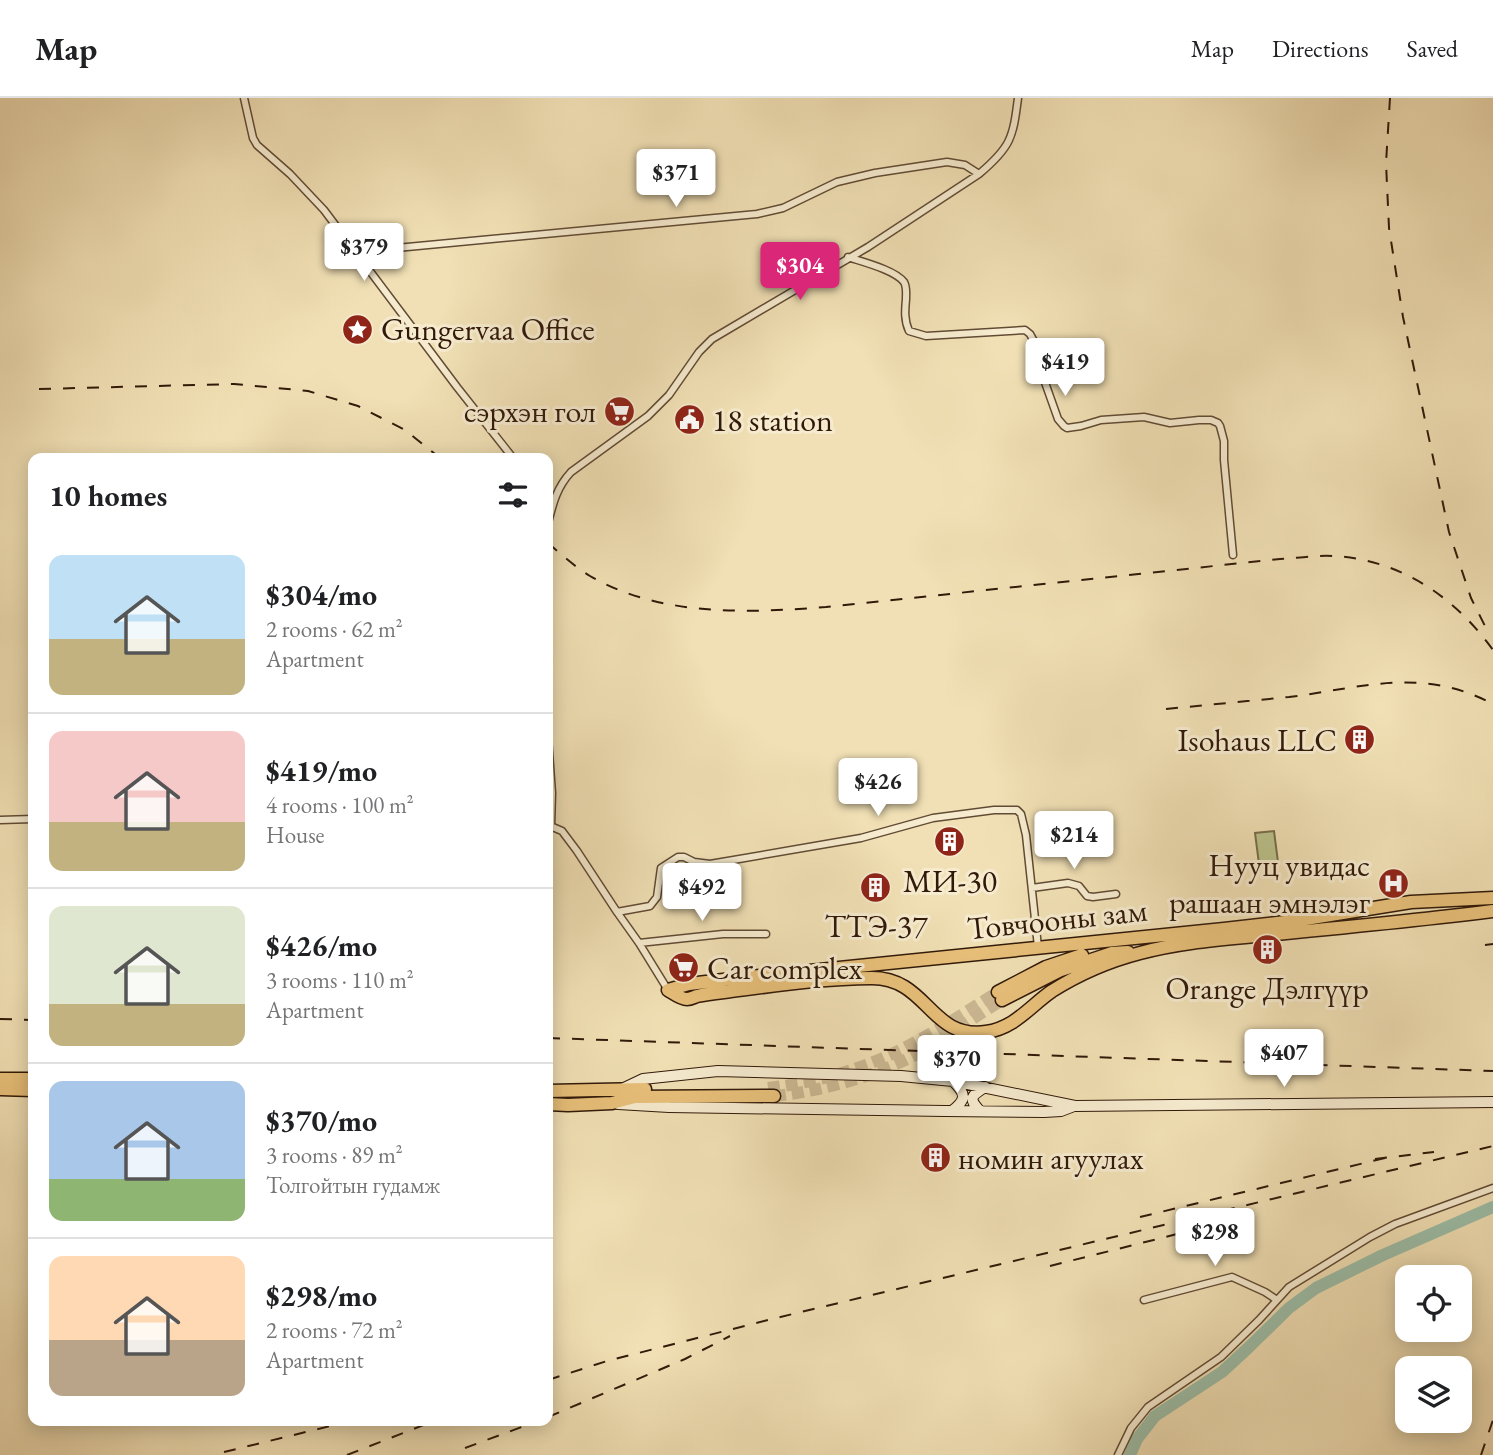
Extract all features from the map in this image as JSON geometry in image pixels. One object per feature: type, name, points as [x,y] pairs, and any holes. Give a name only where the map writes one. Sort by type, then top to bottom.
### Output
[{"type":"highway","name":"Товчооны зам","points":[[668,990],[715,980],[1293,921],[1411,902],[1493,898]]},
{"type":"highway","name":"Товчооны зам","points":[[668,990],[686,999],[713,993],[881,978],[910,989],[949,1026],[966,1032],[984,1033],[1009,1026],[1049,993],[1076,977],[1136,954],[1183,943],[1413,922],[1493,911]]},
{"type":"highway","points":[[1120,939],[1112,946],[1046,967],[1000,996],[1061,970],[1112,953],[1136,954]]},
{"type":"highway","points":[[0,1079],[28,1079]]},
{"type":"highway","points":[[0,1089],[28,1090]]},
{"type":"highway","points":[[553,1091],[622,1089],[771,1092],[635,1097],[612,1103],[553,1104]]},
{"type":"main road","points":[[622,1089],[643,1079],[718,1071],[953,1080],[1075,1106],[1493,1102]]},
{"type":"main road","points":[[951,1111],[963,1098],[962,1091],[953,1080]]},
{"type":"main road","points":[[980,1111],[972,1098],[985,1087]]},
{"type":"main road","points":[[612,1103],[683,1108],[951,1111],[1053,1111],[1067,1110],[1075,1106]]},
{"type":"street","points":[[244,98],[257,145],[290,174],[324,210],[509,453]]},
{"type":"street","points":[[553,499],[571,472],[649,416],[669,395],[699,352],[712,339],[868,247],[979,174],[1007,145],[1014,129],[1018,98]]},
{"type":"street","points":[[362,259],[386,249],[757,214],[783,208],[824,187],[846,180],[937,163],[956,162],[979,174]]},
{"type":"street","points":[[848,257],[886,270],[903,281],[906,289],[906,325],[909,331],[926,336],[1024,330],[1030,334],[1036,345],[1042,374],[1058,419],[1067,428],[1101,420],[1144,417],[1170,423],[1199,420],[1218,423],[1224,441],[1233,555]]},
{"type":"street","points":[[617,912],[650,905],[657,897],[661,868],[678,857],[710,864],[861,838],[933,818],[994,810],[1017,810],[1021,814],[1026,835],[1038,947]]},
{"type":"street","points":[[0,820],[28,819]]},
{"type":"street","points":[[553,827],[562,831],[570,841],[668,990]]},
{"type":"street","points":[[1032,888],[1068,883],[1079,886],[1087,896],[1116,894]]},
{"type":"street","points":[[639,943],[723,934],[766,934]]},
{"type":"street","points":[[1118,1455],[1131,1428],[1148,1407],[1221,1357],[1289,1287],[1395,1224],[1493,1188]]},
{"type":"street","points":[[1144,1300],[1232,1277],[1277,1300]]},
{"type":"green space","points":[[1274,831],[1278,862],[1259,864],[1255,833]]},
{"type":"waterway","points":[[1130,1455],[1137,1439],[1155,1416],[1222,1372],[1289,1308],[1316,1288],[1383,1255],[1493,1207]]},
{"type":"tunnel","points":[[768,1088],[832,1076],[879,1060],[921,1039],[998,992]]},
{"type":"tunnel","points":[[774,1096],[832,1086],[889,1067],[924,1050],[1002,1000]]},
{"type":"railway","points":[[1390,98],[1386,163],[1389,228],[1403,317],[1449,532],[1471,598],[1489,634]]},
{"type":"railway","points":[[39,389],[234,384],[308,391],[358,406],[405,430],[434,453]]},
{"type":"railway","points":[[553,547],[590,576],[617,589],[675,605],[736,611],[826,607],[1280,559],[1334,556],[1382,565],[1424,585],[1462,614],[1493,650]]},
{"type":"railway","points":[[1166,709],[1289,697],[1391,683],[1441,686],[1467,692],[1493,704]]},
{"type":"railway","points":[[1485,945],[1493,944]]},
{"type":"railway","points":[[0,1019],[28,1020]]},
{"type":"railway","points":[[553,1038],[1493,1071]]},
{"type":"railway","points":[[553,1378],[607,1361],[776,1318],[1493,1146]]},
{"type":"railway","points":[[1375,1159],[1434,1152]]},
{"type":"railway","points":[[1140,1217],[1385,1158]]},
{"type":"railway","points":[[1050,1266],[1225,1222],[1256,1210]]},
{"type":"railway","points":[[553,1415],[685,1359],[730,1336]]},
{"type":"railway","points":[[1481,1455],[1493,1420]]},
{"type":"railway","points":[[224,1452],[331,1426]]},
{"type":"railway","points":[[347,1455],[421,1426]]},
{"type":"railway","points":[[465,1448],[524,1426]]},
{"type":"place","name":"Gungervaa Office","points":[[358,329]]},
{"type":"place","name":"сэрхэн гол","points":[[619,411]]},
{"type":"place","name":"18 station","points":[[689,420]]},
{"type":"place","name":"Isohaus LLC","points":[[1360,740]]},
{"type":"place","name":"МИ-30","points":[[950,842]]},
{"type":"place","name":"Нууц увидас рашаан эмнэлэг","points":[[1393,883]]},
{"type":"place","name":"ТТЭ-37","points":[[876,887]]},
{"type":"place","name":"Orange Дэлгүүр","points":[[1267,949]]},
{"type":"place","name":"Car complex","points":[[684,968]]},
{"type":"place","name":"номин агуулах","points":[[935,1158]]}]
